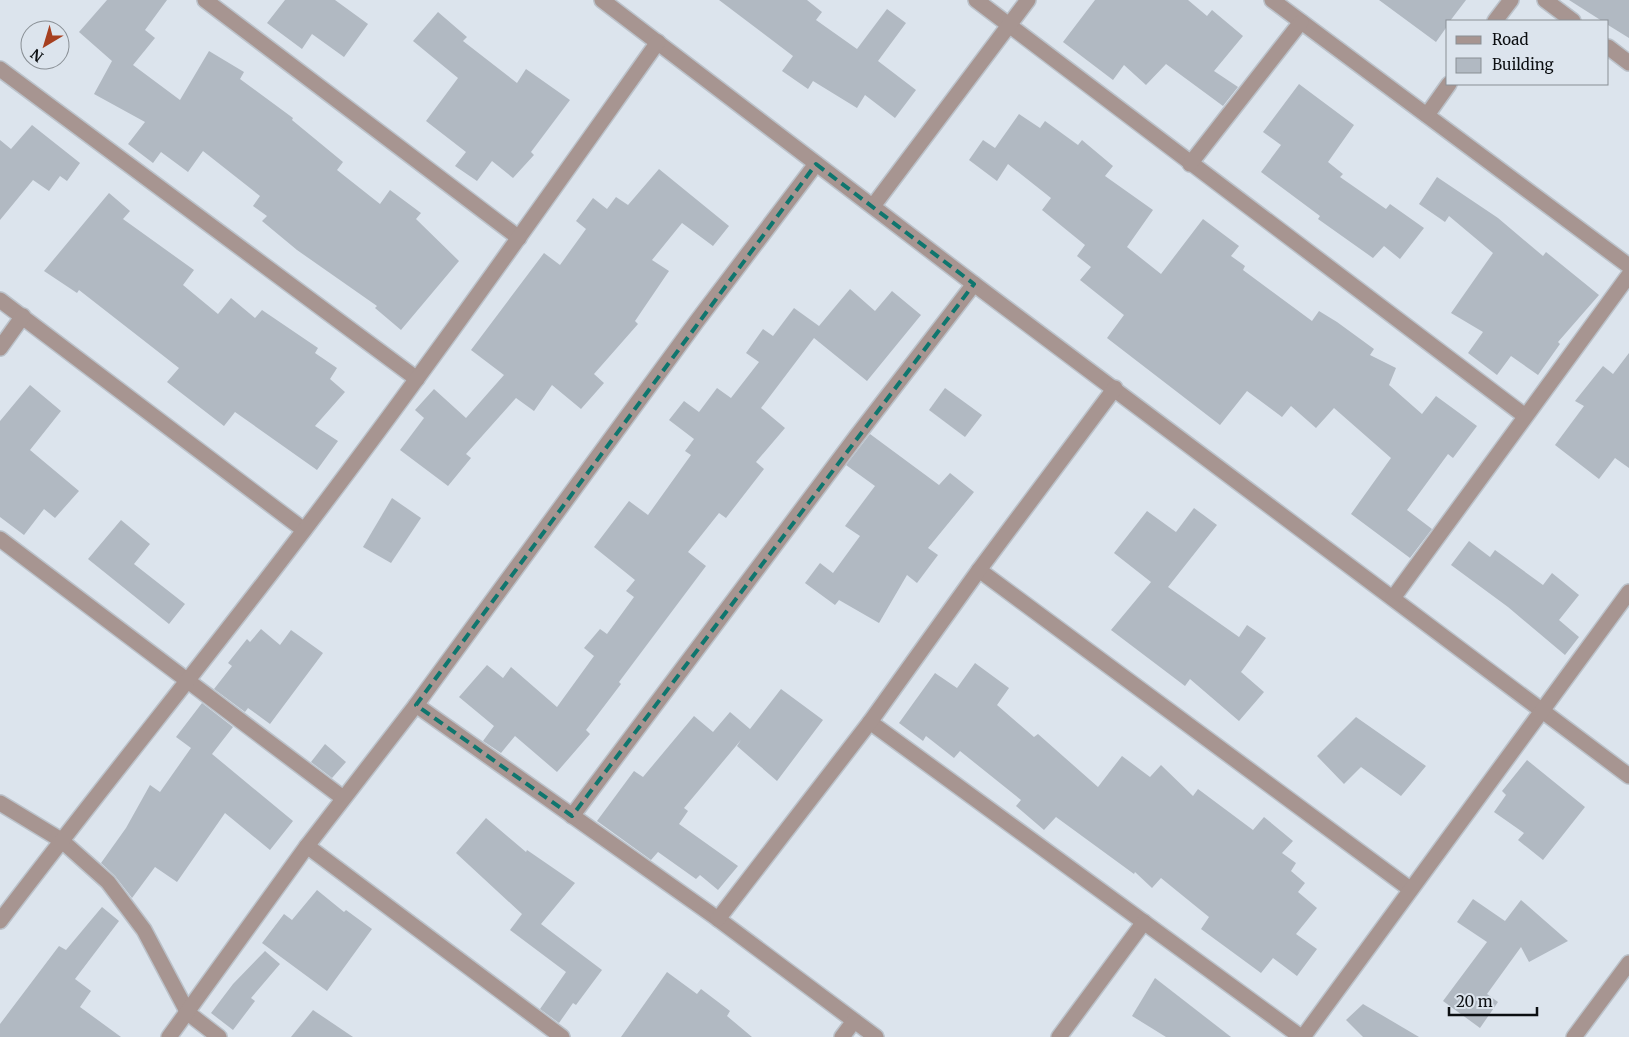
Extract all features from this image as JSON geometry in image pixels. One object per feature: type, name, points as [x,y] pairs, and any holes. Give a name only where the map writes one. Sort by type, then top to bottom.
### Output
[{"type":"street","points":[[205,0],[519,238]]},
{"type":"street","points":[[602,0],[974,284],[1115,388],[1629,776]]},
{"type":"street","points":[[976,0],[1525,416]]},
{"type":"street","points":[[873,206],[1028,0]]},
{"type":"street","points":[[1272,0],[1629,266]]},
{"type":"street","points":[[1496,20],[1511,0]]},
{"type":"street","points":[[1545,0],[1572,20]]},
{"type":"street","points":[[1190,164],[1301,22]]},
{"type":"street","points":[[0,922],[61,840],[304,530],[417,379],[658,42]]},
{"type":"street","points":[[1609,48],[1629,63]]},
{"type":"street","points":[[0,69],[417,379]]},
{"type":"street","points":[[1427,114],[1448,85]]},
{"type":"street","points":[[169,1037],[307,846],[416,705],[697,321],[816,164]]},
{"type":"street","points":[[1393,598],[1629,275]]},
{"type":"street","points":[[572,816],[850,445],[974,284]]},
{"type":"street","points":[[0,300],[304,530]]},
{"type":"street","points":[[0,348],[23,316]]},
{"type":"street","points":[[718,919],[870,722],[979,570],[1115,388]]},
{"type":"street","points":[[0,539],[188,679],[343,798]]},
{"type":"street","points":[[979,570],[1410,889]]},
{"type":"street","points":[[870,722],[1302,1037],[1629,592]]},
{"type":"street","points":[[416,705],[718,919],[876,1037]]},
{"type":"street","points":[[0,804],[61,840],[108,882],[144,930],[188,1013],[219,1037]]},
{"type":"street","points":[[307,846],[562,1037]]},
{"type":"street","points":[[1059,1037],[1144,922]]},
{"type":"street","points":[[1574,1037],[1629,963]]},
{"type":"street","points":[[842,1037],[854,1021]]},
{"type":"highlighted area","points":[[816,164],[974,284],[572,816],[416,705]]},
{"type":"building","points":[[107,0],[167,0],[145,30],[155,38],[133,65],[180,100],[209,51],[244,72],[240,79],[293,118],[292,120],[343,162],[337,170],[380,204],[390,190],[421,213],[416,219],[459,261],[401,330],[375,308],[377,306],[297,250],[262,221],[267,216],[253,206],[260,196],[203,151],[188,172],[161,152],[153,163],[128,144],[145,122],[94,94],[112,61],[79,32]]},
{"type":"building","points":[[285,0],[335,0],[368,24],[344,57],[312,34],[302,49],[267,23]]},
{"type":"building","points":[[719,0],[807,0],[822,12],[816,20],[857,49],[887,9],[906,23],[878,61],[916,90],[895,118],[865,95],[857,108],[813,81],[808,89],[782,71],[793,56]]},
{"type":"building","points":[[1095,0],[1188,0],[1207,16],[1212,10],[1243,36],[1214,71],[1238,87],[1223,106],[1166,64],[1146,85],[1124,65],[1113,80],[1063,42]]},
{"type":"building","points":[[1379,0],[1466,0],[1451,20],[1446,20],[1446,28],[1436,42]]},
{"type":"building","points":[[1569,0],[1629,0],[1629,38],[1609,26],[1609,20],[1600,20]]},
{"type":"building","points":[[438,12],[467,37],[463,41],[517,83],[526,69],[570,100],[531,152],[534,155],[513,178],[492,161],[477,181],[455,166],[466,152],[426,121],[458,78],[413,41]]},
{"type":"building","points":[[1299,84],[1354,125],[1328,162],[1343,174],[1340,177],[1386,209],[1390,204],[1424,228],[1400,259],[1384,246],[1373,258],[1318,219],[1320,216],[1261,172],[1281,145],[1263,132]]},
{"type":"building","points":[[1019,114],[1040,128],[1045,121],[1078,145],[1082,140],[1113,166],[1105,176],[1153,210],[1127,247],[1161,274],[1203,219],[1239,246],[1231,256],[1245,266],[1243,270],[1312,321],[1319,311],[1337,322],[1374,349],[1370,355],[1396,368],[1389,385],[1422,414],[1436,396],[1477,426],[1453,458],[1448,454],[1407,510],[1432,529],[1410,558],[1351,514],[1391,458],[1334,408],[1316,428],[1291,406],[1282,417],[1247,391],[1220,425],[1107,338],[1124,315],[1080,280],[1091,267],[1077,256],[1085,245],[1042,210],[1051,198],[1008,164],[997,181],[969,160],[983,140],[995,148]]},
{"type":"building","points":[[32,125],[80,163],[67,181],[60,176],[49,191],[33,180],[0,220],[0,140],[11,149]]},
{"type":"building","points":[[659,169],[729,226],[713,246],[682,223],[652,260],[669,271],[635,321],[638,324],[594,374],[604,383],[581,409],[552,385],[534,411],[516,398],[466,454],[471,458],[448,486],[400,450],[424,418],[415,410],[434,389],[466,418],[504,375],[471,350],[544,253],[560,265],[586,229],[576,221],[593,198],[607,209],[616,197],[628,205]]},
{"type":"building","points":[[1437,177],[1498,218],[1543,256],[1546,252],[1599,295],[1558,342],[1560,344],[1538,375],[1511,356],[1497,375],[1468,353],[1483,332],[1451,313],[1493,253],[1449,216],[1445,222],[1419,204]]},
{"type":"building","points":[[109,193],[130,211],[123,219],[194,270],[183,285],[218,314],[231,298],[255,318],[262,310],[318,348],[315,353],[337,368],[330,379],[345,392],[315,426],[338,441],[317,470],[235,412],[224,426],[167,382],[179,368],[79,290],[77,293],[44,271]]},
{"type":"building","points":[[850,289],[875,311],[892,291],[921,315],[867,381],[814,338],[761,408],[785,428],[756,462],[764,469],[726,518],[719,513],[688,552],[706,566],[619,682],[621,684],[586,730],[590,734],[557,772],[515,736],[501,753],[483,741],[494,726],[459,697],[487,665],[503,678],[511,667],[557,707],[594,656],[584,648],[600,629],[607,634],[634,597],[626,591],[635,580],[594,547],[629,501],[648,515],[691,455],[685,451],[694,439],[669,420],[684,401],[699,412],[717,388],[731,398],[759,362],[746,353],[763,329],[773,336],[794,308],[819,326]]},
{"type":"building","points":[[1629,353],[1629,468],[1615,458],[1599,479],[1555,445],[1584,406],[1575,401],[1603,366],[1613,374]]},
{"type":"building","points":[[30,385],[61,411],[30,450],[79,491],[55,518],[44,509],[24,535],[0,517],[0,421]]},
{"type":"building","points":[[945,388],[982,415],[965,437],[929,410]]},
{"type":"building","points":[[870,434],[939,485],[950,473],[974,492],[928,548],[938,555],[917,583],[907,575],[879,623],[839,600],[835,605],[805,583],[820,563],[833,573],[860,536],[845,526],[875,486],[846,465]]},
{"type":"building","points":[[392,498],[421,518],[391,563],[363,547]]},
{"type":"building","points":[[1194,508],[1217,525],[1168,587],[1239,637],[1247,625],[1266,638],[1241,672],[1264,692],[1239,721],[1190,679],[1185,686],[1111,630],[1151,582],[1114,553],[1147,511],[1176,532]]},
{"type":"building","points":[[121,520],[150,544],[134,564],[185,604],[169,624],[88,559]]},
{"type":"building","points":[[1469,541],[1490,557],[1495,550],[1543,585],[1552,573],[1579,595],[1559,620],[1579,637],[1565,655],[1508,607],[1451,565]]},
{"type":"building","points":[[261,629],[280,645],[291,630],[323,653],[270,724],[248,708],[245,712],[214,689],[232,666],[228,663],[247,639],[250,642]]},
{"type":"building","points":[[975,663],[1009,688],[997,705],[1034,737],[1038,734],[1098,787],[1122,756],[1150,777],[1161,765],[1193,796],[1198,789],[1253,830],[1264,817],[1293,841],[1282,853],[1296,863],[1291,871],[1305,883],[1298,892],[1317,908],[1296,934],[1317,949],[1297,976],[1273,958],[1261,973],[1201,929],[1209,917],[1161,878],[1152,888],[1135,872],[1134,874],[1056,817],[1044,830],[1016,806],[1021,800],[960,751],[954,758],[926,736],[923,741],[899,723],[935,673],[957,688]]},
{"type":"building","points":[[781,689],[823,720],[777,781],[737,746],[741,740],[684,808],[688,811],[679,824],[738,866],[718,890],[700,875],[696,879],[658,852],[651,860],[597,821],[634,771],[643,777],[694,716],[713,732],[730,712],[750,729]]},
{"type":"building","points":[[202,703],[233,727],[212,754],[293,821],[270,850],[225,813],[177,882],[155,867],[132,898],[115,876],[101,863],[126,828],[150,785],[160,792],[191,748],[176,737]]},
{"type":"building","points":[[1356,717],[1426,766],[1401,796],[1361,767],[1344,784],[1317,756]]},
{"type":"building","points":[[325,744],[346,762],[332,778],[311,762]]},
{"type":"building","points":[[1527,760],[1585,807],[1543,860],[1518,840],[1524,833],[1494,812],[1506,795],[1502,791]]},
{"type":"building","points":[[486,818],[526,852],[527,850],[575,883],[541,924],[602,970],[576,1005],[573,1003],[559,1023],[540,1009],[566,972],[510,930],[522,914],[456,853]]},
{"type":"building","points":[[317,890],[344,912],[346,910],[372,929],[327,991],[262,943],[284,914],[292,920]]},
{"type":"building","points":[[1473,899],[1505,921],[1521,900],[1568,941],[1529,962],[1521,947],[1487,994],[1498,1002],[1480,1028],[1443,1001],[1487,942],[1457,922]]},
{"type":"building","points":[[102,907],[119,921],[75,979],[91,991],[80,1007],[121,1037],[0,1037],[0,1024],[59,946],[66,950]]},
{"type":"building","points":[[265,951],[280,964],[251,998],[255,1001],[233,1030],[211,1013],[233,984]]},
{"type":"building","points":[[667,972],[697,994],[701,989],[730,1011],[727,1016],[752,1037],[621,1037]]},
{"type":"building","points":[[1155,978],[1231,1037],[1166,1037],[1132,1016]]},
{"type":"building","points":[[1363,1004],[1419,1037],[1363,1037],[1346,1020]]},
{"type":"building","points":[[313,1010],[353,1037],[291,1037]]}]
